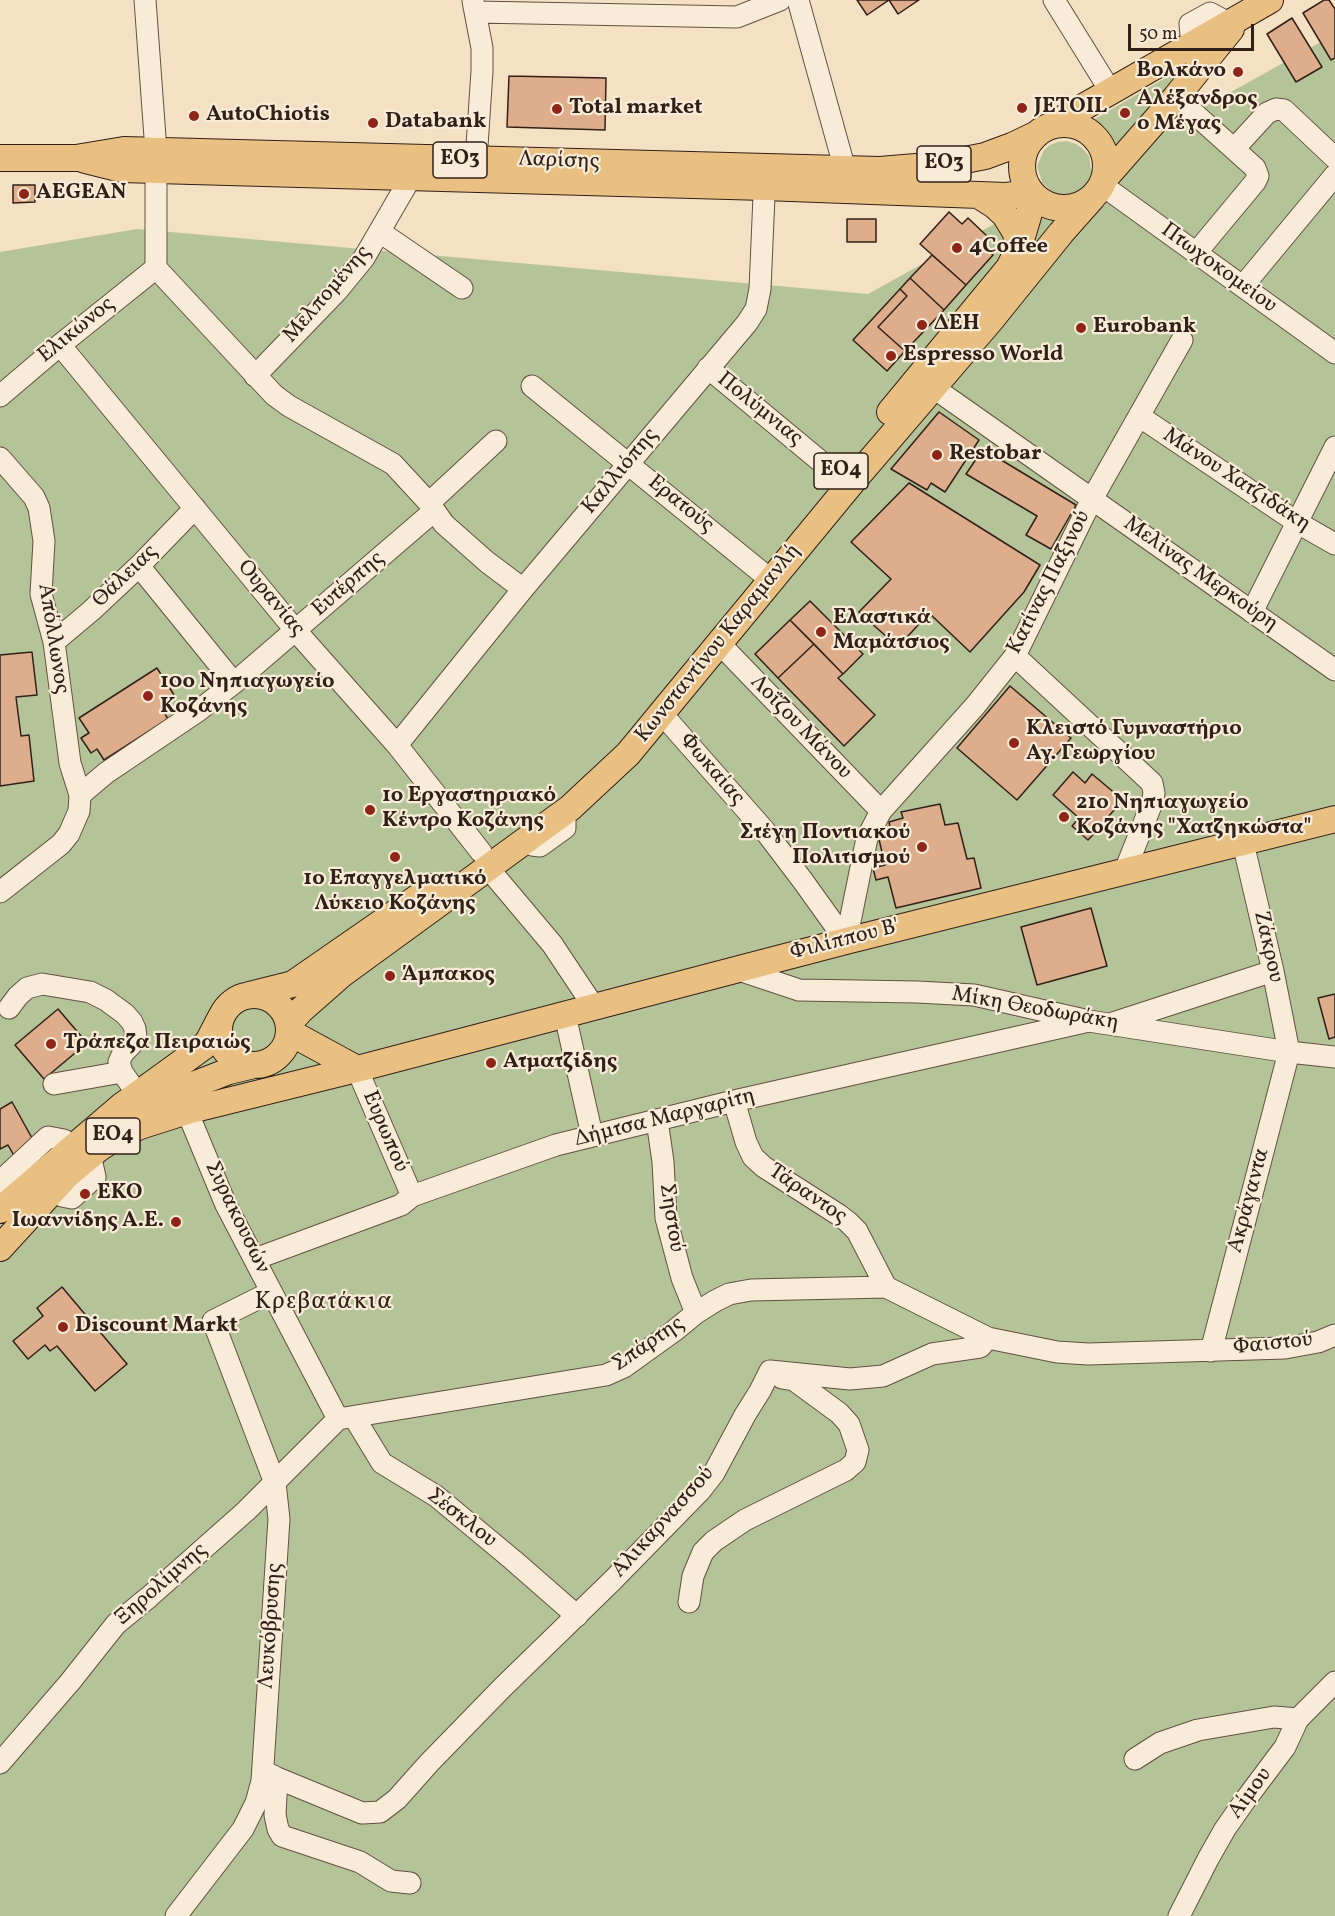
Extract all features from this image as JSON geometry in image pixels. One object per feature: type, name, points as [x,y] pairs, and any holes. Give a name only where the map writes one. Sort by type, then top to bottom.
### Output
[{"type":"main road","name":"ΕΟ3","points":[[1044,130],[1192,45],[1250,8]]},
{"type":"main road","name":"ΕΟ3","points":[[1033,194],[1049,206],[1076,207],[1100,187],[1250,8]]},
{"type":"main road","name":"ΕΟ3","points":[[1044,130],[1072,124],[1090,133],[1097,140],[1106,158],[1100,187]]},
{"type":"main road","name":"Λαρίσης","points":[[848,180],[959,161],[999,151],[1044,130]]},
{"type":"main road","points":[[1033,194],[1023,176],[1023,157],[1026,148],[1044,130]]},
{"type":"main road","name":"Λαρίσης","points":[[0,158],[76,158],[122,169],[156,161],[848,180],[978,195],[1033,194]]},
{"type":"main road","name":"Λαρίσης","points":[[156,161],[411,177],[476,170]]},
{"type":"main road","name":"Κωνσταντίνου Καραμανλή","points":[[249,995],[292,984],[417,899],[485,860],[584,797],[628,754],[720,644],[837,475],[928,380],[990,321],[1100,187]]},
{"type":"main road","name":"Κωνσταντίνου Καραμανλή","points":[[289,1030],[292,1020],[301,1010],[334,981],[485,860],[599,763],[853,481],[1002,278],[1018,249],[1033,194]]},
{"type":"main road","points":[[978,195],[1005,215],[1016,233],[1018,249]]},
{"type":"main road","name":"Φιλίππου Β'","points":[[90,1154],[113,1139],[140,1126],[187,1111],[846,941],[1335,819]]},
{"type":"main road","points":[[249,995],[274,1001],[284,1013],[289,1030],[357,1069]]},
{"type":"main road","name":"ΕΟ4","points":[[2,1201],[203,1047],[232,1002],[249,995]]},
{"type":"main road","points":[[221,1017],[219,1035],[223,1047],[236,1060],[260,1064],[309,1081]]},
{"type":"main road","name":"ΕΟ4","points":[[0,1248],[23,1221],[90,1154],[123,1129],[183,1090],[230,1071],[260,1064],[276,1057],[283,1049],[289,1030]]},
{"type":"street","points":[[476,170],[482,48],[474,6],[566,7],[737,17],[780,0]]},
{"type":"street","points":[[798,0],[848,180]]},
{"type":"street","points":[[1054,0],[1111,92]]},
{"type":"street","points":[[149,1],[156,161],[156,268],[274,395],[289,406],[386,458],[432,507],[444,524],[523,589]]},
{"type":"street","points":[[1176,97],[1255,168],[1258,176],[1256,182],[1196,253]]},
{"type":"street","points":[[1234,149],[1267,113],[1276,109],[1284,110],[1335,158]]},
{"type":"street","points":[[1243,286],[1335,175]]},
{"type":"street","name":"Μελπομένης","points":[[255,376],[337,291],[364,258],[411,177]]},
{"type":"street","name":"Καλλιόπης","points":[[398,745],[523,589],[747,323],[756,309],[760,289],[765,178]]},
{"type":"street","name":"Πτωχοκομείου","points":[[1100,187],[1335,353]]},
{"type":"street","points":[[380,232],[462,288]]},
{"type":"street","name":"Ελικώνος","points":[[0,396],[156,268]]},
{"type":"street","name":"Κατίνας Παξινού","points":[[846,941],[867,838],[881,811],[975,706],[1016,656],[1092,499],[1182,340]]},
{"type":"street","name":"Ουρανίας","points":[[60,345],[296,631],[398,745],[552,944],[594,1007]]},
{"type":"street","name":"Πολύμνιας","points":[[708,368],[837,475]]},
{"type":"street","name":"Μελίνας Μερκούρη","points":[[928,380],[1335,670]]},
{"type":"street","name":"Ερατούς","points":[[532,386],[766,576]]},
{"type":"street","name":"Μάνου Χατζιδάκη","points":[[1139,416],[1298,524],[1335,544]]},
{"type":"street","name":"Ευτέρπης","points":[[80,795],[106,773],[198,711],[296,631],[432,507],[496,441]]},
{"type":"street","points":[[1252,612],[1335,447]]},
{"type":"street","name":"Απόλλωνος","points":[[0,458],[34,497],[39,508],[44,541],[40,594],[54,642],[70,763],[80,795]]},
{"type":"street","name":"Θάλειας","points":[[54,642],[139,566],[195,508]]},
{"type":"street","points":[[139,566],[234,683]]},
{"type":"street","name":"Λοΐζου Μάνου","points":[[720,644],[881,811]]},
{"type":"street","points":[[1016,656],[1152,783],[1154,793],[1152,803],[1124,873]]},
{"type":"street","name":"Φωκαίας","points":[[662,714],[765,831],[846,941]]},
{"type":"street","points":[[0,892],[61,844],[69,834],[79,811],[80,795]]},
{"type":"street","points":[[532,845],[540,846],[565,828],[565,820]]},
{"type":"street","name":"Ζάκρου","points":[[1243,843],[1289,1052]]},
{"type":"street","name":"Μίκη Θεοδωράκη","points":[[736,969],[799,990],[974,995],[1099,1023],[1335,1057]]},
{"type":"street","name":"Δήμτσα Μαργαρίτη","points":[[255,1259],[401,1205],[412,1196],[556,1145],[734,1101],[1099,1023],[1273,971]]},
{"type":"street","points":[[9,1008],[27,988],[42,984],[90,992],[106,1000],[125,1014],[135,1029],[136,1037],[119,1062],[138,1095]]},
{"type":"street","points":[[565,1015],[592,1135]]},
{"type":"street","name":"Ακράγαντα","points":[[1211,1351],[1289,1052]]},
{"type":"street","name":"Ευρωπού","points":[[357,1069],[412,1196]]},
{"type":"street","points":[[54,1084],[123,1072]]},
{"type":"street","name":"Τάραντος","points":[[734,1101],[746,1142],[753,1157],[764,1167],[848,1222],[857,1231],[886,1287]]},
{"type":"street","name":"Συρακουσών","points":[[187,1111],[226,1205],[271,1292],[346,1418]]},
{"type":"street","name":"Σηστού","points":[[657,1120],[663,1162],[666,1218],[682,1278],[696,1313]]},
{"type":"street","points":[[2,1201],[5,1177],[48,1137],[64,1140]]},
{"type":"street","points":[[62,1196],[72,1198],[95,1177],[90,1154]]},
{"type":"street","name":"Φαιστού","points":[[886,1287],[988,1338],[1057,1352],[1211,1351],[1299,1346],[1335,1335]]},
{"type":"street","name":"Σπάρτης","points":[[346,1418],[606,1375],[638,1358],[696,1313],[729,1294],[751,1290],[886,1287]]},
{"type":"street","name":"Λευκόβρυσης","points":[[176,1916],[243,1828],[256,1803],[262,1781],[270,1774],[279,1519],[275,1484],[213,1321],[271,1292]]},
{"type":"street","points":[[689,1602],[693,1576],[703,1552],[714,1541],[745,1520],[846,1470],[855,1462],[858,1450],[855,1438],[849,1424],[839,1413],[794,1380],[767,1376],[770,1371],[849,1379],[883,1376],[932,1354],[980,1347],[988,1338]]},
{"type":"street","name":"Αλικαρνασσού","points":[[270,1774],[362,1813],[380,1812],[397,1799],[503,1687],[577,1616],[700,1491],[714,1473],[767,1376]]},
{"type":"street","name":"Ξηρολίμνης","points":[[0,1763],[70,1682],[116,1624],[158,1589],[346,1418]]},
{"type":"street","name":"Σέσκλου","points":[[346,1418],[382,1463],[436,1496],[577,1616]]},
{"type":"street","name":"Αίμου","points":[[1179,1916],[1226,1829],[1285,1748],[1298,1719],[1335,1682]]},
{"type":"street","points":[[1135,1759],[1160,1743],[1198,1730],[1274,1717],[1298,1719]]},
{"type":"street","points":[[270,1774],[275,1815],[282,1836],[360,1862],[391,1881],[410,1883]]},
{"type":"green space","points":[[1335,34],[1335,1916],[0,1916],[0,252],[137,229],[868,294],[1052,192],[1042,182],[1037,166],[1044,150],[1050,145],[1067,141],[1076,144],[1089,156],[1091,170]]},
{"type":"green space","points":[[1177,73],[1178,78],[1115,147],[1106,132],[1093,120]]},
{"type":"building","points":[[857,0],[889,0],[867,15]]},
{"type":"building","points":[[889,0],[919,0],[898,14]]},
{"type":"building","points":[[1324,0],[1329,0],[1335,9],[1335,58],[1331,60],[1303,13]]},
{"type":"building","points":[[1292,18],[1322,67],[1296,82],[1267,34]]},
{"type":"building","name":"Total market","points":[[509,76],[606,78],[605,130],[507,127]]},
{"type":"building","name":"AEGEAN","points":[[13,185],[35,185],[35,202],[13,203]]},
{"type":"building","points":[[949,212],[962,224],[968,218],[988,237],[981,244],[993,255],[966,285],[920,244]]},
{"type":"building","points":[[847,219],[876,219],[876,242],[847,242]]},
{"type":"building","points":[[932,255],[966,285],[944,310],[910,278]]},
{"type":"building","points":[[910,278],[944,310],[905,351],[878,327],[907,296],[900,289]]},
{"type":"building","points":[[900,289],[907,296],[878,327],[905,351],[887,371],[853,340]]},
{"type":"building","name":"Restobar","points":[[939,412],[979,440],[945,492],[931,483],[927,490],[891,469]]},
{"type":"building","points":[[983,449],[1076,505],[1051,549],[1026,535],[1037,516],[966,474]]},
{"type":"building","points":[[909,483],[1040,565],[1024,592],[970,652],[929,613],[898,647],[859,612],[891,579],[851,542]]},
{"type":"building","name":"Ελαστικά Μαμάτσιος","points":[[810,601],[863,654],[843,674],[790,620]]},
{"type":"building","points":[[790,620],[814,644],[778,678],[755,654]]},
{"type":"building","points":[[814,644],[843,674],[838,678],[875,715],[844,746],[778,678]]},
{"type":"building","points":[[32,652],[37,695],[16,697],[21,736],[29,735],[34,781],[0,786],[0,655]]},
{"type":"building","points":[[157,668],[176,698],[161,707],[168,719],[104,760],[97,749],[91,753],[81,738],[89,733],[79,718]]},
{"type":"building","name":"Κλειστό Γυμναστήριο Αγ. Γεωργίου","points":[[1010,686],[1071,738],[1017,800],[957,748]]},
{"type":"building","points":[[1073,772],[1085,783],[1092,774],[1123,800],[1108,817],[1114,821],[1106,830],[1101,826],[1088,840],[1072,826],[1079,818],[1053,795]]},
{"type":"building","name":"Στέγη Ποντιακού Πολιτισμού","points":[[940,804],[945,825],[958,823],[967,859],[974,858],[981,888],[896,908],[888,877],[876,880],[873,868],[885,865],[878,835],[891,832],[889,822],[903,818],[901,812]]},
{"type":"building","points":[[1091,908],[1107,966],[1037,985],[1021,927]]},
{"type":"building","points":[[1335,994],[1335,1037],[1329,1039],[1318,998]]},
{"type":"building","name":"Τράπεζα Πειραιώς","points":[[58,1009],[87,1043],[44,1079],[15,1045]]},
{"type":"building","points":[[12,1102],[42,1156],[21,1168],[8,1145],[0,1149],[0,1109]]},
{"type":"building","points":[[62,1287],[127,1364],[95,1391],[57,1346],[50,1351],[45,1345],[28,1359],[13,1341],[43,1316],[37,1308]]},
{"type":"place","name":"Βολκάνο","points":[[1238,72]]},
{"type":"place","name":"JETOIL","points":[[1022,108]]},
{"type":"place","name":"Total market","points":[[557,109]]},
{"type":"place","name":"Αλέξανδρος ο Μέγας","points":[[1125,113]]},
{"type":"place","name":"AutoChiotis","points":[[194,116]]},
{"type":"place","name":"Databank","points":[[373,123]]},
{"type":"place","name":"AEGEAN","points":[[24,194]]},
{"type":"place","name":"4Coffee","points":[[957,248]]},
{"type":"place","name":"ΔΕΗ","points":[[922,325]]},
{"type":"place","name":"Eurobank","points":[[1081,328]]},
{"type":"place","name":"Espresso World","points":[[891,356]]},
{"type":"place","name":"Restobar","points":[[937,455]]},
{"type":"place","name":"Ελαστικά Μαμάτσιος","points":[[821,632]]},
{"type":"place","name":"10ο Νηπιαγωγείο Κοζάνης","points":[[148,696]]},
{"type":"place","name":"Κλειστό Γυμναστήριο Αγ. Γεωργίου","points":[[1014,743]]},
{"type":"place","name":"1ο Εργαστηριακό Κέντρο Κοζάνης","points":[[370,810]]},
{"type":"place","name":"21ο Νηπιαγωγείο Κοζάνης \"Χατζηκώστα\"","points":[[1064,817]]},
{"type":"place","name":"Στέγη Ποντιακού Πολιτισμού","points":[[922,847]]},
{"type":"place","name":"1ο Επαγγελματικό Λύκειο Κοζάνης","points":[[395,857]]},
{"type":"place","name":"Άμπακος","points":[[390,976]]},
{"type":"place","name":"Τράπεζα Πειραιώς","points":[[51,1044]]},
{"type":"place","name":"Ατματζίδης","points":[[491,1063]]},
{"type":"place","name":"EKO","points":[[85,1194]]},
{"type":"place","name":"Ιωαννίδης Α.Ε.","points":[[176,1222]]},
{"type":"place","name":"Discount Markt","points":[[63,1327]]},
{"type":"district","name":"Κρεβατάκια","points":[[324,1304]]}]
